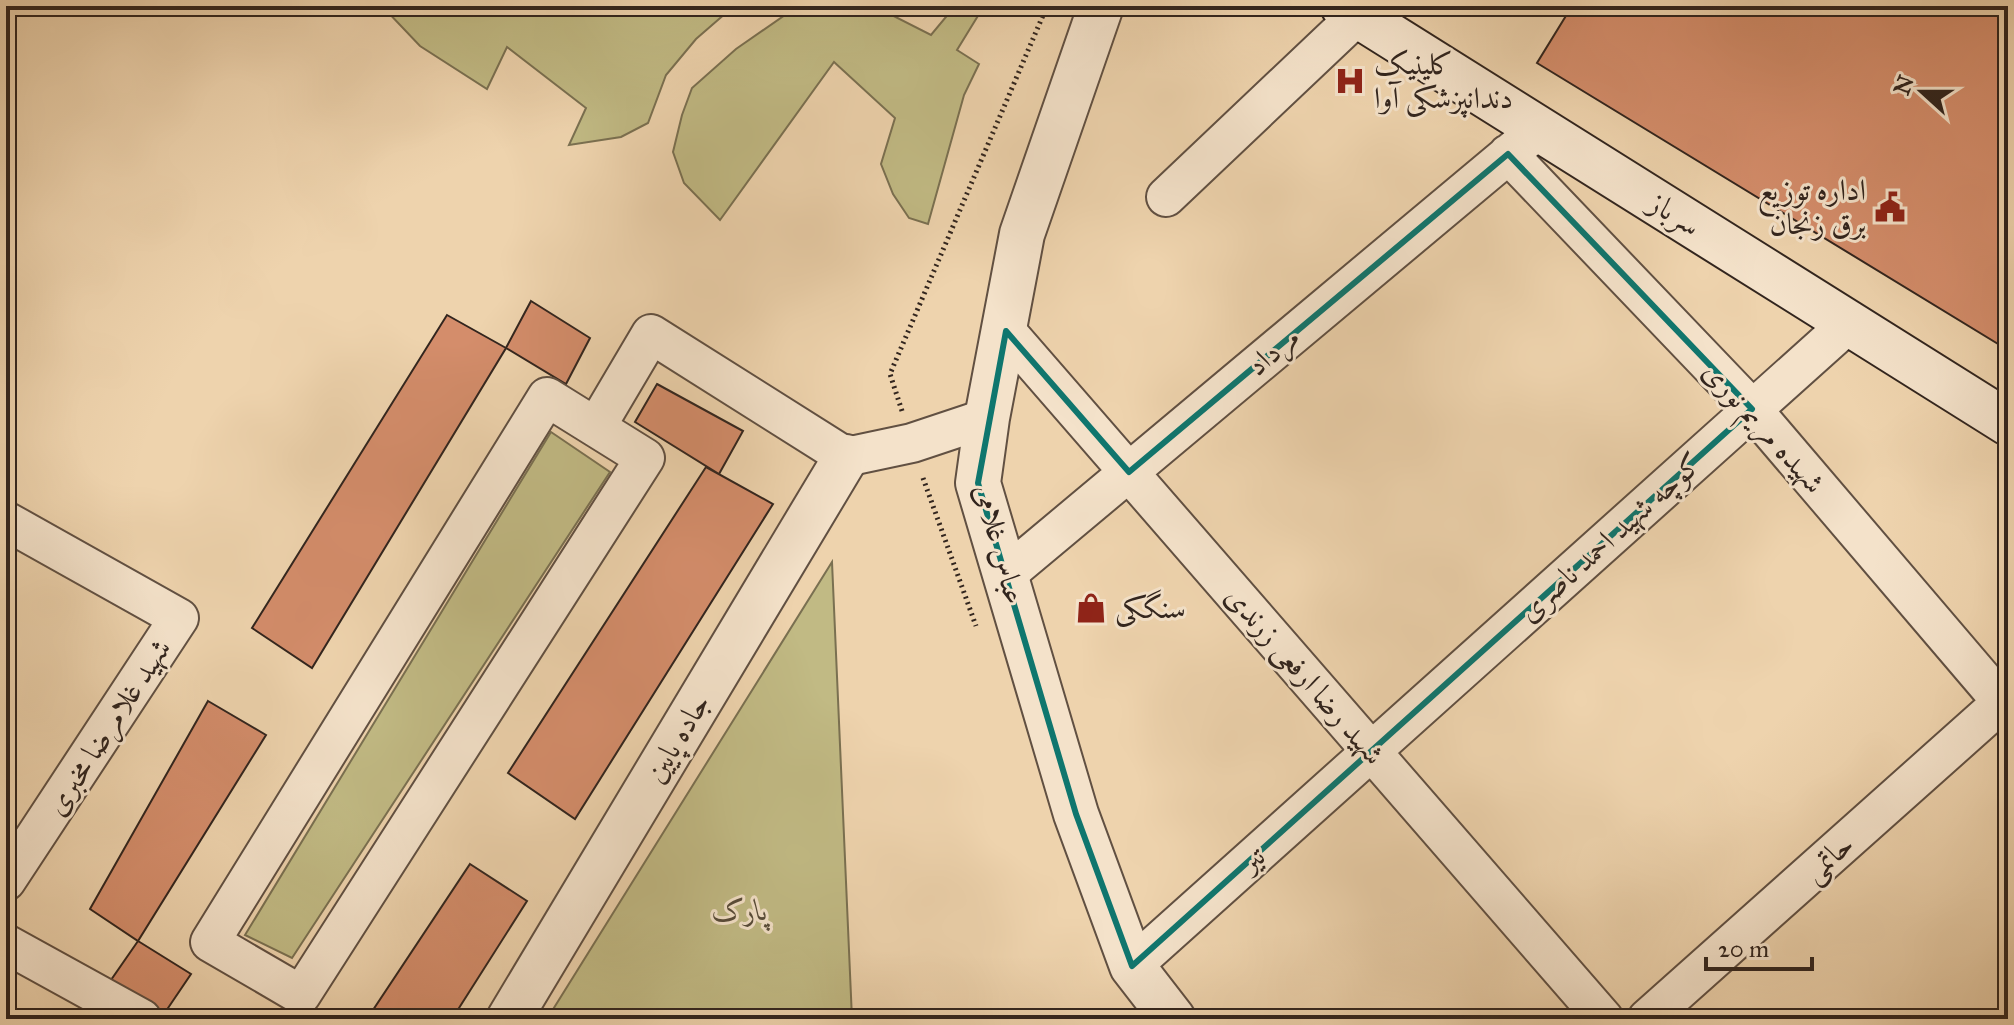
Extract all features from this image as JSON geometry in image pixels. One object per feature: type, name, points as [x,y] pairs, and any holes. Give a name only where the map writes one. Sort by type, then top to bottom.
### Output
[{"type":"street","name":"عباس غلامی","points":[[1101,6],[1022,234],[1006,331],[987,418],[978,483],[1076,814],[1132,966],[1173,1019]]},
{"type":"street","name":"سرباز","points":[[1350,11],[1524,142],[1849,323],[2008,423]]},
{"type":"street","points":[[1166,197],[1350,11]]},
{"type":"street","name":"شهیده مریم نوری","points":[[1524,142],[2006,703]]},
{"type":"street","name":"مرداد","points":[[1007,574],[1524,142]]},
{"type":"street","name":"کوچه شهید احمد ناصری","points":[[1372,752],[1849,323]]},
{"type":"street","name":"شهید رضا ارفعی زرندی","points":[[1006,331],[1604,1019]]},
{"type":"street","points":[[596,427],[651,334],[846,457],[912,443],[987,418]]},
{"type":"street","points":[[547,397],[596,427],[645,458],[301,995],[210,942],[547,397]]},
{"type":"street","name":"جاده پایین","points":[[509,1019],[846,457]]},
{"type":"street","name":"شهید غلامرضا مخبری","points":[[6,521],[179,618],[6,881]]},
{"type":"street","name":"حاتمی","points":[[1647,1019],[2006,703]]},
{"type":"street","name":"تیر","points":[[1132,966],[1372,752]]},
{"type":"street","points":[[6,944],[142,1019]]},
{"type":"highlighted area","points":[[1508,154],[1752,409],[1132,966],[1076,814],[978,483],[1006,331],[1129,472]]},
{"type":"green space","points":[[382,6],[734,6],[696,39],[666,75],[648,123],[621,137],[569,145],[586,108],[507,47],[487,89],[420,46]]},
{"type":"green space","points":[[798,6],[874,6],[931,35],[955,6],[984,6],[957,50],[979,64],[964,95],[928,224],[909,218],[893,194],[881,164],[895,118],[834,62],[720,220],[684,183],[673,152],[692,88],[736,49]]},
{"type":"green space","points":[[551,432],[610,472],[292,958],[245,935]]},
{"type":"green space","name":"پارک","points":[[832,562],[852,1019],[547,1019]]},
{"type":"building","name":"اداره توزیع برق زنجان","points":[[1572,6],[2008,6],[2008,350],[1537,63]]},
{"type":"building","points":[[531,301],[590,338],[566,384],[506,348]]},
{"type":"building","points":[[447,315],[506,348],[312,668],[252,628]]},
{"type":"building","points":[[657,384],[743,431],[719,474],[635,422]]},
{"type":"building","points":[[706,467],[773,504],[575,819],[508,773]]},
{"type":"building","points":[[208,701],[266,735],[138,941],[90,909]]},
{"type":"building","points":[[470,864],[527,901],[452,1019],[367,1019]]},
{"type":"building","points":[[138,941],[191,974],[164,1014],[111,980]]},
{"type":"place","name":"کلینیک دندانپزشکی آوا","points":[[1350,81]]},
{"type":"place","name":"اداره توزیع برق زنجان","points":[[1890,207]]},
{"type":"place","name":"سنگکی","points":[[1091,608]]}]
